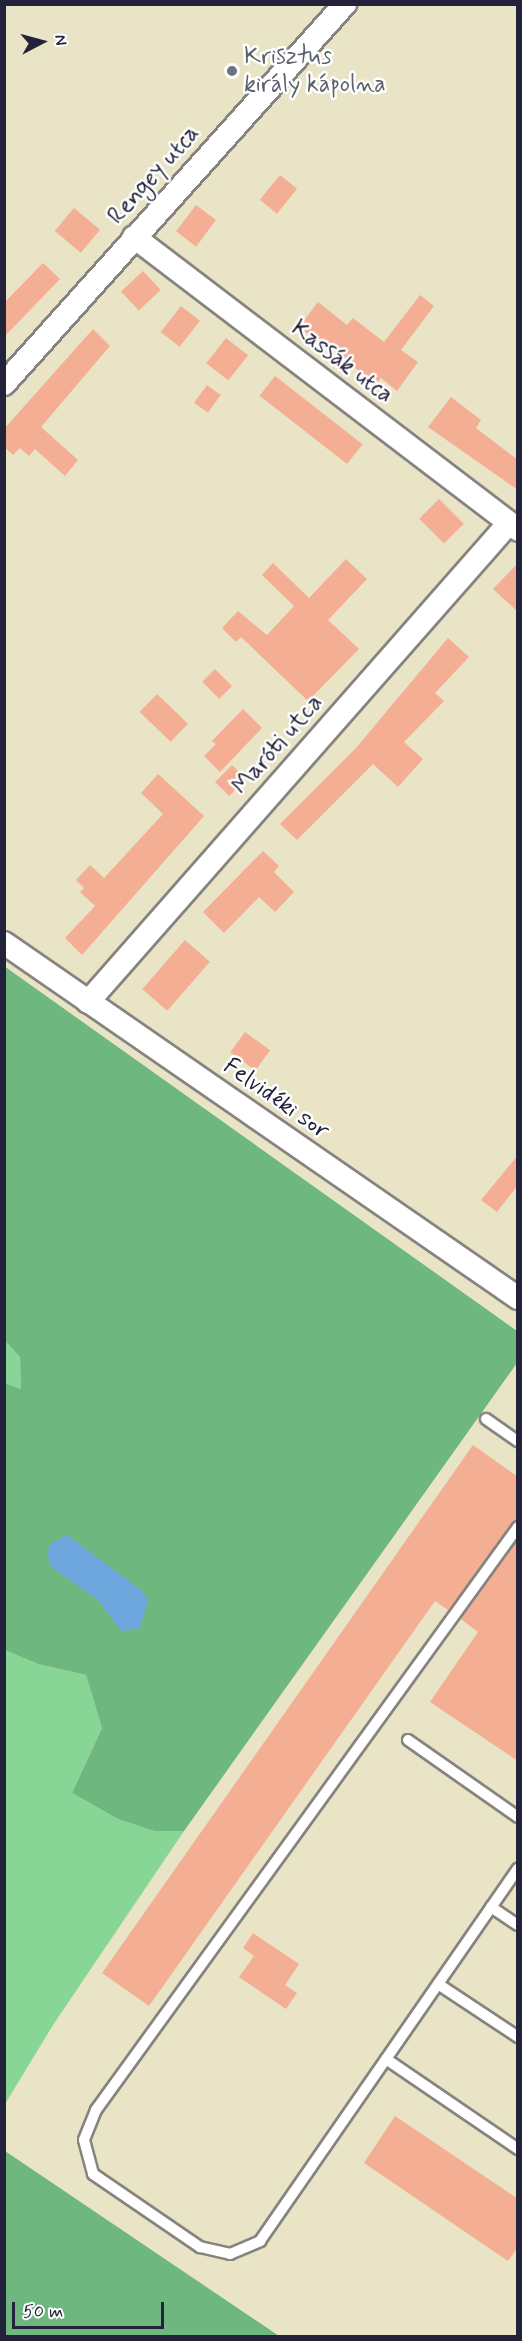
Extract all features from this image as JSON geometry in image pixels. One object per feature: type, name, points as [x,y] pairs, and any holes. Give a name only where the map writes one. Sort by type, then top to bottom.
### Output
[{"type":"street","name":"Rengey utca","points":[[4,384],[345,4]]},
{"type":"street","name":"Kassák utca","points":[[134,237],[513,527]]},
{"type":"street","name":"Maróti utca","points":[[88,1002],[513,527]]},
{"type":"street","name":"Felvidéki sor","points":[[4,943],[518,1298]]},
{"type":"lane","points":[[486,1419],[518,1441]]},
{"type":"lane","points":[[518,1527],[96,2110],[84,2140],[85,2155],[93,2174],[200,2247],[230,2254],[248,2250],[260,2241],[518,1869]]},
{"type":"lane","points":[[408,1740],[518,1817]]},
{"type":"lane","points":[[491,1907],[518,1925]]},
{"type":"lane","points":[[438,1984],[518,2037]]},
{"type":"lane","points":[[386,2059],[518,2149]]},
{"type":"green space","points":[[4,966],[517,1331],[517,1363],[184,1831],[154,1831],[118,1819],[72,1793],[102,1728],[86,1675],[38,1664],[5,1650],[5,1383],[21,1389],[20,1357],[4,1340]]},
{"type":"green space","points":[[4,1340],[20,1357],[21,1389],[5,1383]]},
{"type":"green space","points":[[5,1650],[38,1664],[86,1675],[102,1728],[72,1793],[118,1819],[154,1831],[184,1831],[53,2025],[5,2104]]},
{"type":"green space","points":[[5,2151],[279,2336],[5,2336]]},
{"type":"water","points":[[67,1535],[141,1590],[148,1600],[140,1628],[121,1631],[98,1600],[51,1567],[47,1555],[51,1543]]},
{"type":"building","points":[[280,175],[297,189],[277,214],[260,200]]},
{"type":"building","points":[[196,205],[216,220],[196,246],[176,231]]},
{"type":"building","points":[[74,208],[100,230],[81,253],[55,231]]},
{"type":"building","points":[[43,263],[60,279],[4,337],[4,303]]},
{"type":"building","points":[[143,271],[161,290],[139,310],[121,291]]},
{"type":"building","points":[[420,295],[434,306],[401,350],[418,362],[397,391],[381,378],[375,385],[331,347],[329,350],[299,327],[318,302],[347,325],[353,318],[384,342]]},
{"type":"building","points":[[181,306],[200,321],[180,347],[161,332]]},
{"type":"building","points":[[93,329],[110,346],[41,427],[78,460],[65,476],[35,449],[29,456],[20,448],[13,455],[4,447],[4,429]]},
{"type":"building","points":[[226,338],[248,355],[228,380],[206,363]]},
{"type":"building","points":[[275,376],[362,444],[347,464],[260,396]]},
{"type":"building","points":[[207,385],[221,395],[208,413],[194,403]]},
{"type":"building","points":[[451,397],[481,420],[476,428],[518,460],[518,490],[428,427]]},
{"type":"building","points":[[439,499],[464,524],[444,544],[419,519]]},
{"type":"building","points":[[346,559],[367,579],[328,620],[359,649],[308,701],[241,637],[236,642],[222,628],[238,611],[267,635],[294,606],[262,575],[273,563],[309,598]]},
{"type":"building","points":[[518,563],[518,612],[493,589]]},
{"type":"building","points":[[448,638],[469,657],[435,693],[444,701],[404,742],[423,759],[398,787],[373,764],[297,840],[280,824],[356,748]]},
{"type":"building","points":[[215,669],[232,686],[219,699],[202,682]]},
{"type":"building","points":[[157,694],[188,724],[171,742],[140,712]]},
{"type":"building","points":[[243,709],[262,728],[220,772],[204,756],[216,744],[212,741]]},
{"type":"building","points":[[232,765],[246,779],[229,796],[215,782]]},
{"type":"building","points":[[158,774],[204,816],[82,955],[65,938],[95,906],[80,892],[84,888],[76,880],[90,865],[104,878],[163,814],[141,793]]},
{"type":"building","points":[[263,851],[279,866],[274,872],[294,892],[275,912],[259,897],[224,933],[203,912]]},
{"type":"building","points":[[185,940],[210,962],[167,1011],[142,989]]},
{"type":"building","points":[[245,1032],[270,1050],[255,1070],[230,1052]]},
{"type":"building","points":[[518,1155],[518,1185],[497,1212],[481,1200]]},
{"type":"building","points":[[473,1445],[518,1477],[518,1520],[448,1610],[435,1601],[149,2006],[102,1973]]},
{"type":"building","points":[[518,1540],[518,1761],[430,1702],[478,1632],[461,1619]]},
{"type":"building","points":[[253,1933],[299,1964],[285,1985],[297,1993],[286,2009],[239,1977],[254,1956],[243,1948]]},
{"type":"building","points":[[395,2116],[518,2199],[518,2247],[508,2261],[364,2163]]},
{"type":"place","name":"Krisztus király kápolna","points":[[232,71]]}]
